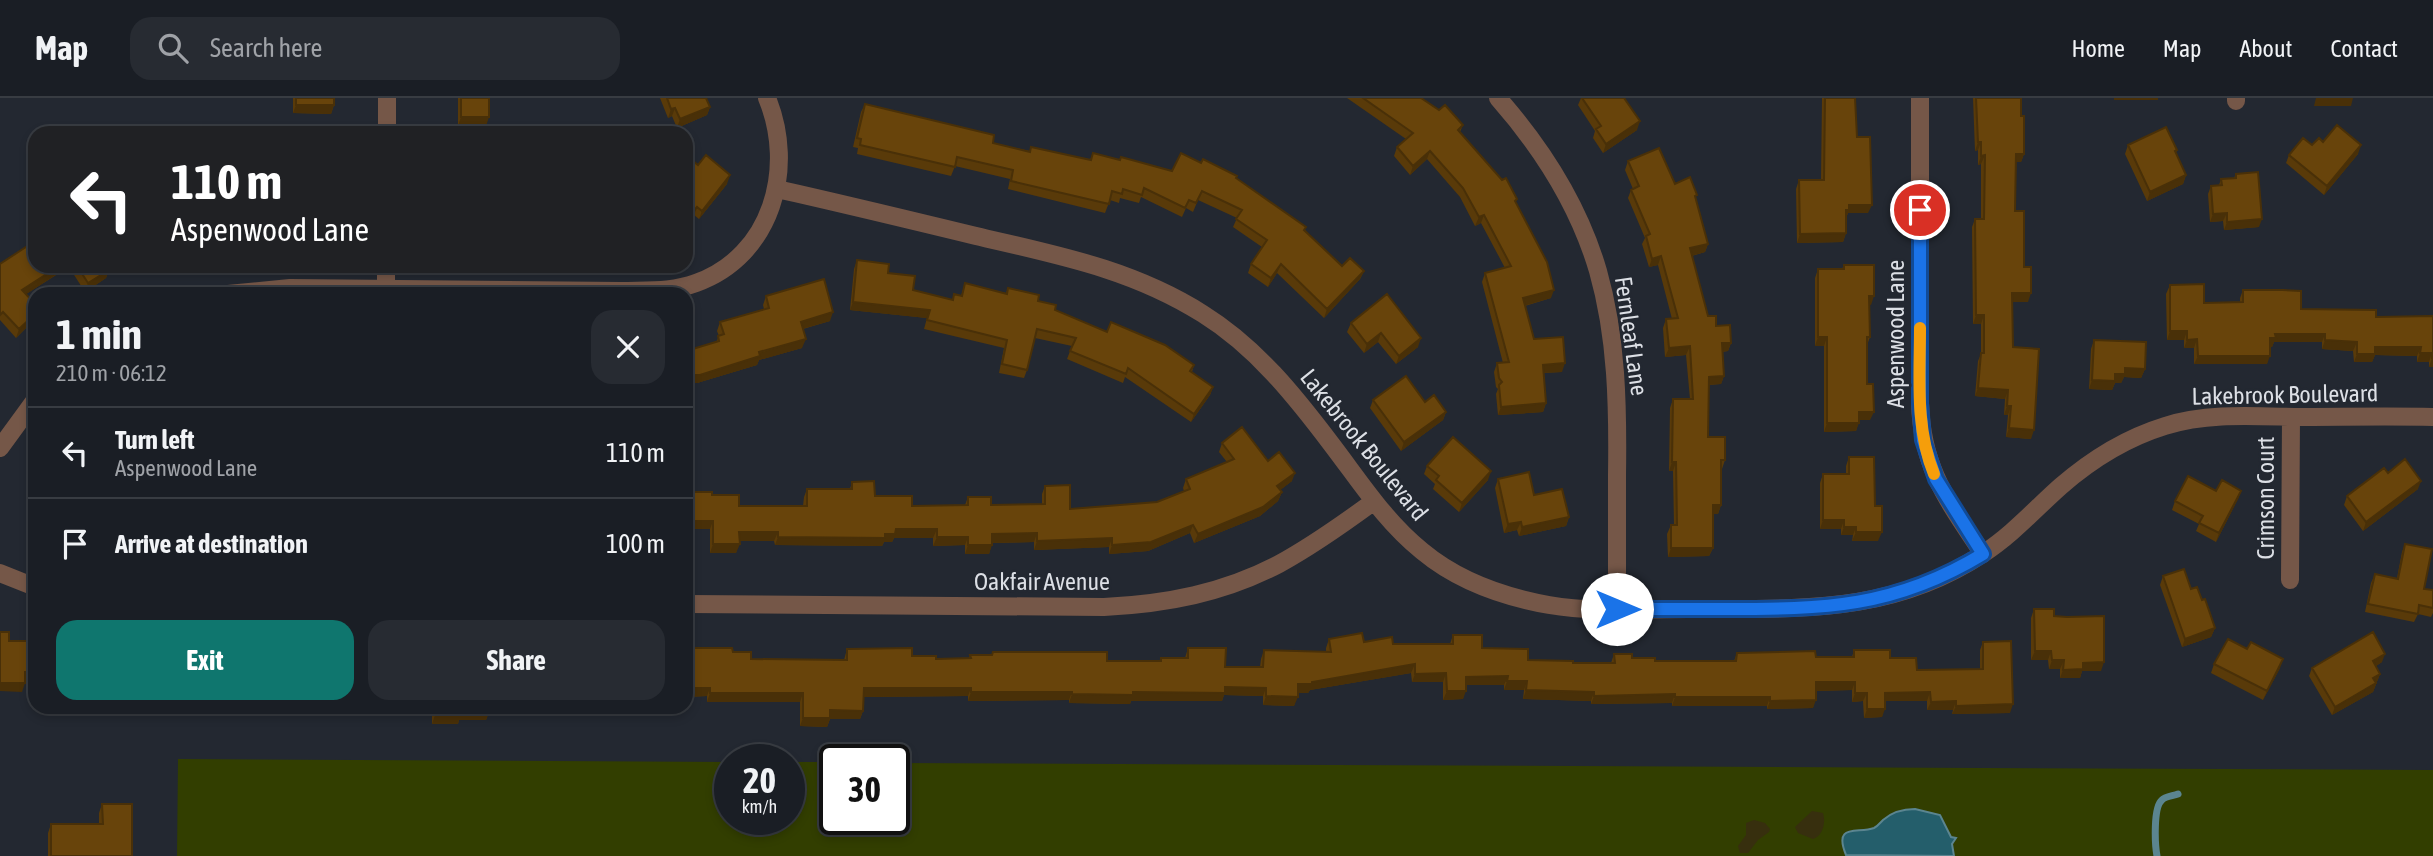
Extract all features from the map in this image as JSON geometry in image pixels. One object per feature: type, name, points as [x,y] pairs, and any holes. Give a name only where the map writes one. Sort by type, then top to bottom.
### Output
[{"type":"street","points":[[387,98],[387,126]]},
{"type":"street","points":[[683,287],[722,271],[749,246],[761,229],[778,188],[779,145],[775,118],[767,98]]},
{"type":"street","name":"Fernleaf Lane","points":[[1498,98],[1531,138],[1568,197],[1585,235],[1602,289],[1611,329],[1617,391],[1617,609]]},
{"type":"street","name":"Aspenwood Lane","points":[[1920,98],[1920,403],[1923,440],[1936,479],[1983,554]]},
{"type":"street","name":"Lakebrook Boulevard","points":[[778,188],[1073,258],[1132,276],[1169,293],[1226,330],[1274,372],[1334,447],[1373,502],[1425,554],[1485,588],[1554,606],[1617,609],[1807,609],[1846,605],[1920,586],[1961,567],[2015,529],[2101,455],[2143,434],[2185,421],[2211,418],[2433,417]]},
{"type":"street","points":[[0,448],[28,410]]},
{"type":"street","name":"Crimson Court","points":[[2290,579],[2291,416]]},
{"type":"street","name":"Oakfair Avenue","points":[[693,604],[1104,607],[1166,602],[1210,592],[1279,564],[1373,502]]},
{"type":"street","points":[[0,573],[28,584]]},
{"type":"green space","points":[[178,759],[714,762],[714,835],[805,835],[805,762],[819,762],[819,835],[910,835],[910,763],[2433,770],[2433,856],[177,856]]},
{"type":"sand","points":[[1812,811],[1823,813],[1824,820],[1821,832],[1813,839],[1798,833],[1795,827]]},
{"type":"sand","points":[[1754,820],[1765,823],[1770,829],[1769,832],[1758,840],[1748,853],[1740,853],[1738,846],[1746,835],[1746,823]]},
{"type":"water","points":[[1915,809],[1940,815],[1951,837],[1956,838],[1952,844],[1954,856],[1846,855],[1842,838],[1845,834],[1874,828],[1894,813]]},
{"type":"building","points":[[296,98],[334,98],[334,105],[296,105]]},
{"type":"building","points":[[461,98],[489,98],[489,117],[461,117]]},
{"type":"building","points":[[667,98],[706,98],[710,107],[680,119],[675,108],[671,109]]},
{"type":"building","points":[[1363,98],[1421,98],[1439,110],[1445,105],[1463,125],[1458,130],[1502,180],[1506,178],[1547,262],[1554,290],[1523,298],[1534,339],[1563,337],[1565,363],[1543,365],[1546,403],[1501,407],[1499,385],[1502,382],[1497,363],[1509,362],[1485,273],[1511,266],[1484,215],[1479,217],[1463,188],[1430,151],[1413,166],[1397,147],[1413,133]]},
{"type":"building","points":[[1582,98],[1624,98],[1640,121],[1606,144],[1596,129],[1601,126]]},
{"type":"building","points":[[1825,98],[1855,98],[1857,137],[1870,137],[1872,205],[1849,205],[1849,210],[1846,210],[1846,233],[1800,234],[1799,180],[1824,180]]},
{"type":"building","points":[[1976,98],[2021,98],[2024,154],[2016,154],[2015,211],[2024,211],[2024,267],[2031,267],[2031,293],[2012,293],[2013,347],[2039,349],[2034,430],[2009,428],[2011,406],[2007,406],[2008,390],[1978,388],[1981,353],[1984,353],[1984,315],[1976,315],[1975,219],[1984,219],[1985,155],[1981,156],[1981,142],[1978,142]]},
{"type":"building","points":[[865,104],[994,135],[993,143],[1030,152],[1031,147],[1091,160],[1093,153],[1120,160],[1121,157],[1172,171],[1181,153],[1201,163],[1203,159],[1237,176],[1236,178],[1306,227],[1304,230],[1342,266],[1350,258],[1364,271],[1327,309],[1281,264],[1271,278],[1251,264],[1267,240],[1236,219],[1242,210],[1202,191],[1196,203],[1189,200],[1185,208],[1144,188],[1142,195],[1123,189],[1122,194],[1112,191],[1109,204],[1011,181],[1013,170],[957,157],[955,167],[860,145],[861,139],[857,138]]},
{"type":"building","points":[[2337,125],[2361,145],[2327,186],[2289,155],[2303,138],[2312,145],[2319,138],[2323,142]]},
{"type":"building","points":[[2166,127],[2186,175],[2150,192],[2128,145]]},
{"type":"building","points":[[1659,148],[1675,184],[1690,177],[1708,244],[1690,248],[1708,316],[1716,316],[1716,326],[1730,325],[1731,343],[1722,343],[1724,376],[1709,377],[1708,437],[1725,437],[1725,460],[1721,460],[1721,505],[1713,505],[1713,548],[1671,548],[1671,525],[1677,525],[1676,462],[1672,462],[1673,399],[1693,399],[1690,346],[1669,348],[1666,319],[1678,318],[1661,256],[1652,259],[1646,236],[1650,234],[1631,190],[1639,186],[1628,161]]},
{"type":"building","points":[[706,155],[730,175],[702,211],[697,207],[693,212],[693,161],[698,165]]},
{"type":"building","points":[[2258,172],[2262,219],[2227,222],[2227,213],[2213,214],[2211,186],[2222,185],[2221,179],[2236,178],[2236,174]]},
{"type":"building","points":[[28,246],[28,273],[48,273],[22,290],[28,296],[28,321],[19,329],[3,312],[0,315],[0,264]]},
{"type":"building","points":[[857,260],[889,264],[888,273],[915,276],[913,290],[953,300],[954,294],[962,296],[965,283],[1007,294],[1008,288],[1039,295],[1038,301],[1056,305],[1055,310],[1107,332],[1111,322],[1165,345],[1194,365],[1190,371],[1213,387],[1194,414],[1128,368],[1126,374],[1070,351],[1076,338],[1037,329],[1027,370],[1002,364],[1007,340],[927,320],[930,310],[853,302]]},
{"type":"building","points":[[1844,265],[1874,265],[1874,296],[1869,296],[1867,384],[1873,384],[1874,412],[1859,412],[1859,423],[1827,423],[1827,337],[1818,337],[1818,269],[1844,269]]},
{"type":"building","points":[[82,273],[104,273],[88,283]]},
{"type":"building","points":[[824,279],[833,312],[801,322],[806,339],[759,352],[760,356],[693,375],[693,349],[719,341],[718,336],[724,334],[720,322],[769,308],[766,296]]},
{"type":"building","points":[[2204,284],[2204,303],[2243,302],[2243,290],[2301,291],[2301,309],[2376,310],[2376,317],[2433,316],[2433,358],[2432,353],[2420,353],[2421,347],[2375,347],[2375,354],[2357,354],[2357,342],[2325,340],[2325,334],[2275,334],[2276,338],[2270,338],[2270,356],[2198,356],[2197,339],[2187,340],[2187,331],[2170,331],[2170,285]]},
{"type":"building","points":[[1387,294],[1421,338],[1399,356],[1381,333],[1367,344],[1351,323]]},
{"type":"building","points":[[2094,340],[2146,342],[2145,369],[2125,368],[2125,374],[2115,374],[2115,381],[2092,380]]},
{"type":"building","points":[[1406,376],[1425,402],[1434,395],[1446,412],[1404,442],[1373,400]]},
{"type":"building","points":[[1242,427],[1268,461],[1279,452],[1295,473],[1277,486],[1282,492],[1263,507],[1198,534],[1193,525],[1151,542],[1112,545],[1112,538],[1037,541],[1037,533],[992,534],[992,545],[968,545],[968,537],[937,537],[937,529],[896,529],[895,534],[885,534],[885,538],[778,537],[778,532],[739,532],[740,544],[713,544],[713,521],[693,521],[693,492],[739,495],[739,506],[807,506],[807,489],[852,489],[852,482],[874,481],[875,496],[912,496],[912,506],[968,505],[968,497],[991,497],[991,505],[1045,504],[1045,486],[1070,485],[1070,509],[1157,502],[1190,489],[1186,479],[1234,459],[1222,443]]},
{"type":"building","points":[[1453,437],[1491,471],[1462,503],[1436,480],[1439,476],[1427,466]]},
{"type":"building","points":[[1849,457],[1874,457],[1875,506],[1882,506],[1882,532],[1856,532],[1856,527],[1844,527],[1844,520],[1823,520],[1823,474],[1849,474]]},
{"type":"building","points":[[2405,459],[2421,481],[2366,522],[2347,496],[2384,468],[2388,473]]},
{"type":"building","points":[[1529,472],[1534,495],[1562,489],[1569,517],[1522,527],[1521,522],[1508,524],[1498,479]]},
{"type":"building","points":[[2188,476],[2216,491],[2222,480],[2241,491],[2219,533],[2199,523],[2203,516],[2175,501]]},
{"type":"building","points":[[2405,544],[2432,549],[2424,589],[2433,590],[2433,608],[2419,605],[2418,614],[2368,604],[2375,574],[2398,579]]},
{"type":"building","points":[[2184,569],[2191,589],[2197,587],[2202,600],[2205,599],[2215,628],[2185,639],[2163,576]]},
{"type":"building","points":[[2034,609],[2054,609],[2054,616],[2104,616],[2104,662],[2083,663],[2083,669],[2063,670],[2064,660],[2052,660],[2051,651],[2035,651]]},
{"type":"building","points":[[0,632],[9,632],[9,641],[28,641],[28,672],[25,672],[25,683],[0,683]]},
{"type":"building","points":[[2373,632],[2385,654],[2373,661],[2380,674],[2373,678],[2376,683],[2335,707],[2312,668]]},
{"type":"building","points":[[1362,633],[1364,642],[1392,637],[1393,644],[1453,644],[1453,635],[1482,635],[1482,648],[1528,649],[1528,660],[1573,663],[1615,663],[1614,654],[1632,654],[1632,658],[1655,658],[1655,661],[1736,661],[1737,653],[1815,651],[1816,657],[1854,657],[1854,650],[1890,650],[1890,658],[1916,658],[1917,670],[1983,669],[1983,642],[2011,641],[2013,704],[1956,706],[1956,701],[1931,702],[1930,692],[1885,693],[1885,709],[1867,709],[1867,693],[1855,693],[1855,682],[1816,682],[1816,700],[1675,697],[1675,694],[1594,696],[1594,692],[1526,690],[1527,681],[1507,681],[1508,676],[1466,677],[1466,691],[1447,691],[1446,673],[1415,674],[1415,664],[1312,684],[1298,684],[1298,697],[1266,696],[1266,688],[1225,687],[1225,693],[1133,692],[1133,695],[971,692],[971,688],[864,688],[863,711],[830,710],[830,718],[803,718],[803,693],[710,693],[710,688],[693,688],[693,648],[732,648],[733,652],[751,652],[751,659],[847,660],[847,649],[912,648],[912,656],[936,656],[936,659],[971,658],[970,655],[992,655],[993,652],[1107,652],[1107,661],[1161,661],[1161,658],[1188,658],[1188,648],[1226,648],[1225,667],[1263,667],[1264,650],[1331,652],[1329,639]]},
{"type":"building","points":[[2228,639],[2247,649],[2251,642],[2283,659],[2267,691],[2214,664]]},
{"type":"building","points":[[102,804],[132,804],[132,856],[51,856],[51,824],[103,824]]},
{"type":"waterway","points":[[2157,856],[2155,826],[2159,804],[2165,798],[2178,794]]},
{"type":"slow traffic","points":[[1920,328],[1921,424],[1934,474]]},
{"type":"route","points":[[1617,609],[1807,609],[1846,605],[1920,586],[1983,554],[1936,479],[1923,440],[1920,403],[1920,210]]}]
